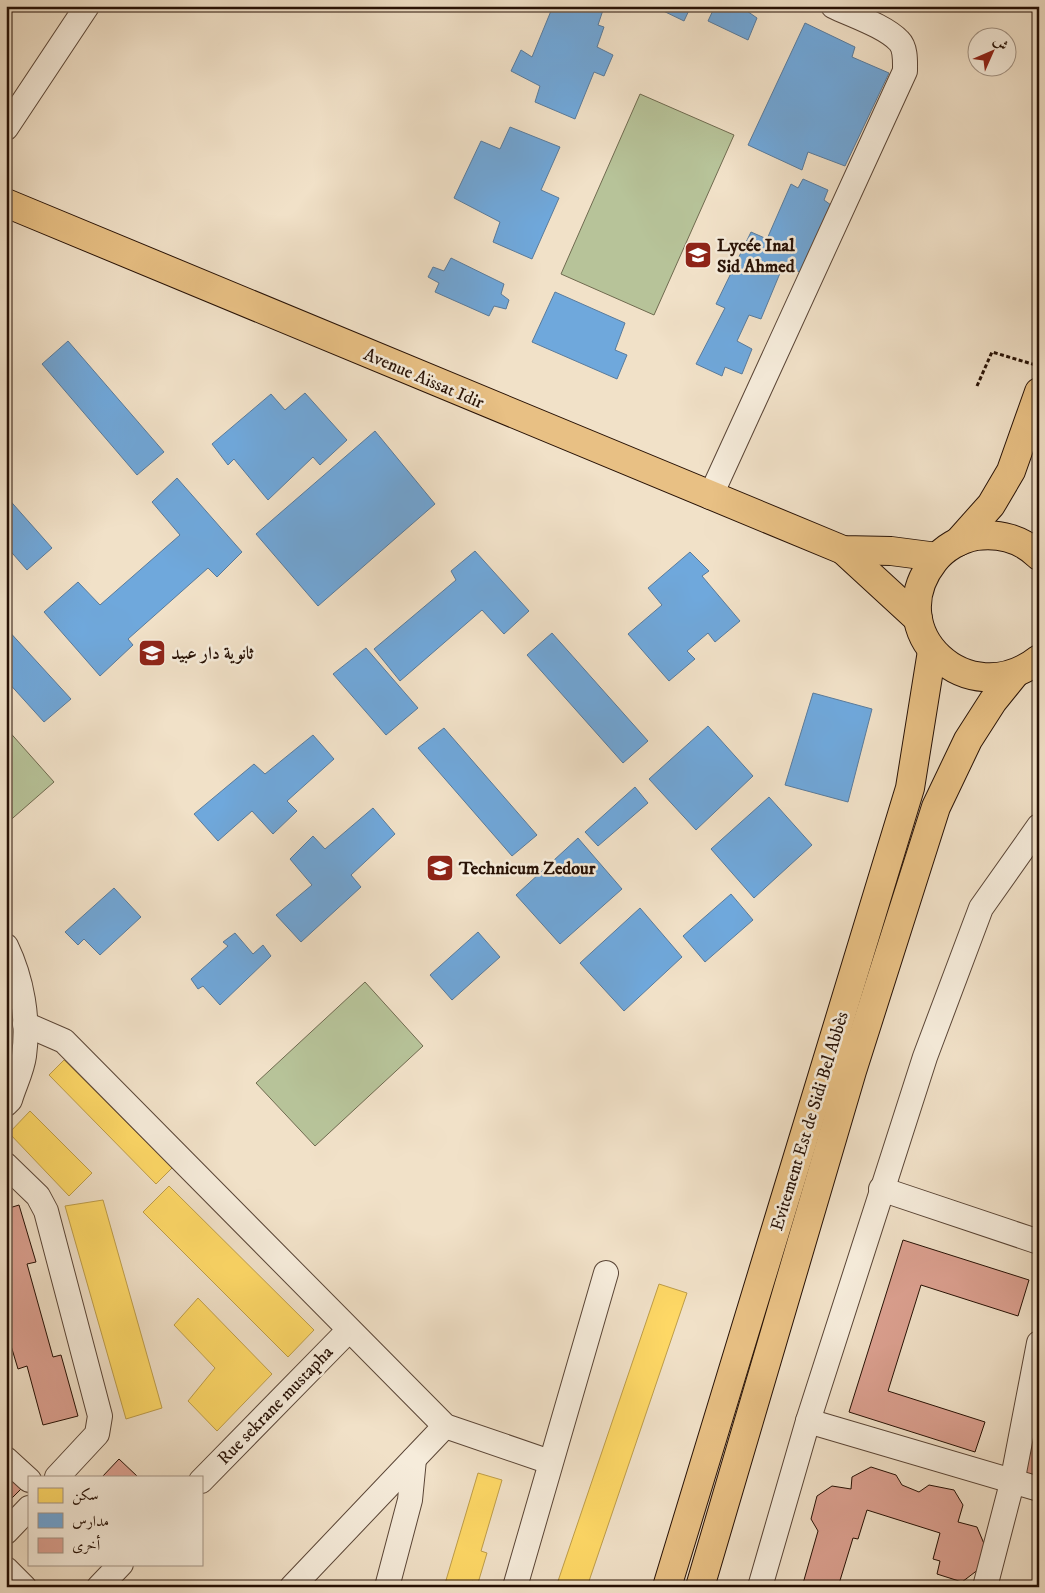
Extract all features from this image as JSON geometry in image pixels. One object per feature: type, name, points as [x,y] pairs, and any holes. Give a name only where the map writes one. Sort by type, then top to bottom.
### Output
[{"type":"main road","name":"Avenue Aïssat Idir","points":[[6,203],[710,497],[843,550]]},
{"type":"main road","points":[[1039,392],[1011,471],[991,505],[947,549],[922,581],[918,595],[918,618],[924,638],[932,651],[945,663],[969,675],[996,678],[1014,675],[1039,659]]},
{"type":"main road","points":[[843,550],[947,549],[988,535],[1004,536],[1019,542],[1039,556]]},
{"type":"main road","points":[[843,550],[918,618]]},
{"type":"main road","name":"Evitement Est de Sidi Bel Abbès","points":[[667,1587],[910,788],[932,651]]},
{"type":"main road","name":"Evitement Est de Sidi Bel Abbès","points":[[700,1587],[852,1071],[936,807],[968,740],[993,701],[1014,675]]},
{"type":"street","points":[[6,128],[87,6]]},
{"type":"street","points":[[710,497],[905,71],[904,55],[900,42],[884,31],[832,6]]},
{"type":"street","points":[[760,1587],[808,1421],[925,1057],[981,908],[1039,826]]},
{"type":"street","points":[[6,946],[17,969],[25,1024],[24,1057],[10,1100],[6,1104]]},
{"type":"street","points":[[25,1024],[64,1041],[445,1426],[550,1462]]},
{"type":"street","points":[[6,1165],[38,1196],[46,1212],[100,1416],[97,1434],[58,1476]]},
{"type":"street","points":[[882,1189],[1039,1242]]},
{"type":"street","points":[[514,1587],[606,1273]]},
{"type":"street","name":"Rue sekrane mustapha","points":[[202,1480],[349,1330]]},
{"type":"street","points":[[985,1587],[1012,1483],[1039,1344]]},
{"type":"street","points":[[808,1421],[1039,1490]]},
{"type":"street","points":[[292,1587],[445,1426]]},
{"type":"street","points":[[6,1459],[28,1479]]},
{"type":"street","points":[[386,1587],[410,1500],[414,1459]]},
{"type":"street","points":[[6,1532],[28,1509]]},
{"type":"street","points":[[99,1587],[119,1566]]},
{"type":"street","points":[[6,1569],[24,1587]]},
{"type":"path","points":[[977,386],[992,352],[1039,366]]},
{"type":"green space","points":[[640,94],[734,135],[654,315],[561,274]]},
{"type":"green space","points":[[6,728],[54,782],[6,824]]},
{"type":"green space","points":[[365,982],[423,1046],[315,1146],[256,1083]]},
{"type":"building: سكن","points":[[64,1060],[172,1168],[156,1184],[49,1075]]},
{"type":"building: سكن","points":[[30,1111],[92,1173],[69,1196],[9,1133]]},
{"type":"building: سكن","points":[[169,1186],[314,1330],[288,1357],[143,1212]]},
{"type":"building: سكن","points":[[103,1200],[162,1408],[126,1419],[65,1206]]},
{"type":"building: سكن","points":[[659,1284],[687,1293],[587,1587],[556,1587]]},
{"type":"building: سكن","points":[[198,1298],[272,1374],[217,1431],[188,1401],[215,1368],[174,1325]]},
{"type":"building: سكن","points":[[478,1473],[502,1480],[481,1551],[487,1553],[478,1583],[472,1581],[471,1587],[444,1587]]},
{"type":"building: مدارس","points":[[553,6],[595,6],[603,10],[598,25],[604,27],[597,47],[613,55],[604,76],[594,72],[575,119],[535,102],[540,86],[511,71],[521,50],[532,57]]},
{"type":"building: مدارس","points":[[653,6],[691,6],[684,21]]},
{"type":"building: مدارس","points":[[715,6],[750,6],[747,11],[757,18],[748,40],[708,21]]},
{"type":"building: مدارس","points":[[805,23],[855,47],[852,57],[889,73],[845,166],[808,152],[802,170],[748,145]]},
{"type":"building: مدارس","points":[[510,127],[560,147],[541,190],[559,198],[532,259],[493,242],[500,222],[454,198],[481,141],[500,149]]},
{"type":"building: مدارس","points":[[803,179],[828,190],[824,200],[831,205],[800,272],[783,266],[761,319],[749,315],[737,341],[752,349],[742,374],[725,367],[722,376],[696,364],[725,308],[716,304],[751,232],[767,239],[791,184],[798,188]]},
{"type":"building: مدارس","points":[[451,258],[504,284],[501,294],[509,300],[506,309],[494,306],[489,316],[435,292],[439,283],[428,277],[433,267],[444,271]]},
{"type":"building: مدارس","points":[[555,292],[625,323],[615,350],[627,355],[617,379],[532,342]]},
{"type":"building: مدارس","points":[[68,341],[164,452],[137,475],[42,364]]},
{"type":"building: مدارس","points":[[305,393],[347,440],[320,465],[313,457],[268,500],[234,459],[228,465],[212,444],[271,394],[285,410]]},
{"type":"building: مدارس","points":[[375,431],[435,504],[318,606],[256,534]]},
{"type":"building: مدارس","points":[[177,478],[242,552],[217,577],[208,568],[128,639],[133,645],[100,676],[44,612],[78,582],[100,605],[180,535],[152,502]]},
{"type":"building: مدارس","points":[[6,496],[52,548],[27,570],[6,546]]},
{"type":"building: مدارس","points":[[475,551],[529,611],[504,634],[482,610],[400,681],[374,649],[456,580],[451,571]]},
{"type":"building: مدارس","points":[[690,552],[709,571],[702,576],[740,621],[715,642],[708,633],[687,651],[695,659],[669,681],[628,634],[662,605],[648,588]]},
{"type":"building: مدارس","points":[[6,628],[71,699],[44,722],[6,680]]},
{"type":"building: مدارس","points":[[552,633],[648,741],[623,763],[527,655]]},
{"type":"building: مدارس","points":[[366,648],[418,708],[386,735],[333,674]]},
{"type":"building: مدارس","points":[[813,693],[872,709],[848,802],[785,785]]},
{"type":"building: مدارس","points":[[708,726],[753,776],[696,830],[649,779]]},
{"type":"building: مدارس","points":[[444,728],[537,835],[512,856],[418,748]]},
{"type":"building: مدارس","points":[[313,735],[334,759],[287,801],[297,811],[273,834],[252,811],[218,841],[194,814],[254,764],[265,774]]},
{"type":"building: مدارس","points":[[635,787],[648,803],[598,846],[585,832]]},
{"type":"building: مدارس","points":[[769,797],[812,845],[754,898],[711,849]]},
{"type":"building: مدارس","points":[[373,808],[395,834],[351,875],[361,887],[301,942],[276,915],[312,885],[290,859],[313,836],[325,849]]},
{"type":"building: مدارس","points":[[578,838],[622,889],[560,944],[516,895]]},
{"type":"building: مدارس","points":[[114,888],[141,917],[100,955],[84,939],[78,945],[65,932]]},
{"type":"building: مدارس","points":[[731,894],[753,920],[705,962],[683,936]]},
{"type":"building: مدارس","points":[[640,908],[682,957],[624,1011],[580,963]]},
{"type":"building: مدارس","points":[[478,932],[500,957],[452,1000],[430,975]]},
{"type":"building: مدارس","points":[[235,933],[253,954],[263,945],[271,956],[220,1005],[203,986],[198,989],[191,979],[228,946],[223,942]]},
{"type":"building: أخرى","points":[[19,1205],[36,1262],[27,1264],[53,1357],[61,1355],[78,1416],[43,1425],[27,1366],[18,1369],[6,1329],[6,1209]]},
{"type":"building: أخرى","points":[[903,1240],[1029,1280],[1018,1316],[921,1285],[888,1391],[985,1422],[975,1452],[849,1412]]},
{"type":"building: أخرى","points":[[1039,1420],[1039,1477],[1022,1473]]},
{"type":"building: أخرى","points":[[119,1459],[137,1476],[103,1476]]},
{"type":"building: أخرى","points":[[6,1467],[25,1485],[6,1504]]},
{"type":"building: أخرى","points":[[871,1467],[896,1475],[902,1485],[919,1492],[929,1485],[954,1490],[963,1505],[958,1522],[977,1527],[985,1546],[979,1569],[962,1582],[937,1574],[940,1561],[933,1559],[940,1533],[867,1510],[858,1539],[853,1538],[838,1587],[802,1587],[818,1531],[811,1519],[817,1496],[832,1486],[851,1489],[852,1477]]},
{"type":"place","name":"Lycée Inal Sid Ahmed","points":[[698,255]]},
{"type":"place","name":"ثانوية دار عبيد","points":[[152,653]]},
{"type":"place","name":"Technicum Zedour","points":[[440,868]]}]
